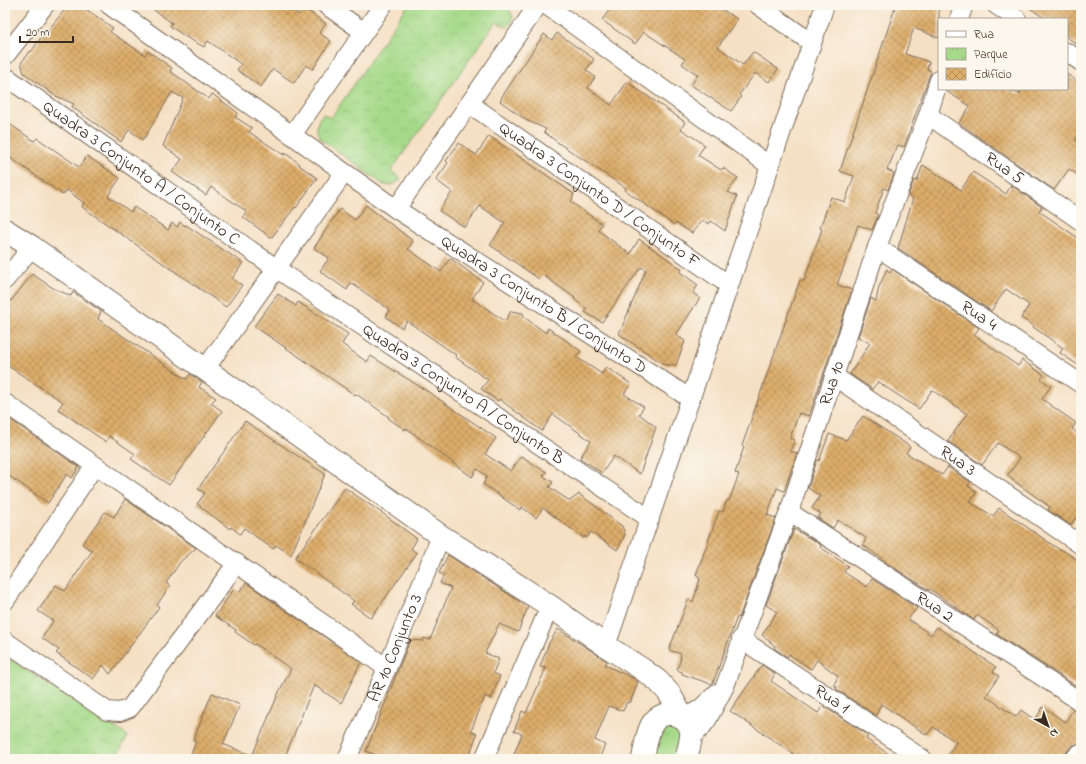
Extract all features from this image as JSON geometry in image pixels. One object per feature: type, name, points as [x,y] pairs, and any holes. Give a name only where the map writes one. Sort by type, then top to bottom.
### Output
[{"type":"street","points":[[5,56],[45,5]]},
{"type":"street","name":"Quadra 3 Conjunto B / Conjunto D","points":[[108,5],[396,209],[691,399]]},
{"type":"street","points":[[326,5],[364,32]]},
{"type":"street","points":[[292,135],[383,5]]},
{"type":"street","points":[[396,209],[538,5]]},
{"type":"street","points":[[546,5],[770,166]]},
{"type":"street","points":[[758,5],[812,43]]},
{"type":"street","points":[[606,646],[825,5]]},
{"type":"street","points":[[959,18],[964,5]]},
{"type":"street","points":[[996,5],[1016,18]]},
{"type":"street","points":[[1068,53],[1081,62]]},
{"type":"street","name":"Quadra 3 Conjunto A / Conjunto C","points":[[5,76],[277,269]]},
{"type":"street","name":"Rua 10","points":[[684,723],[700,729],[708,720],[725,686],[741,639],[789,512],[877,247],[928,115],[938,83]]},
{"type":"street","name":"Quadra 3 Conjunto D / Conjunto F","points":[[470,104],[729,285]]},
{"type":"street","name":"Rua 5","points":[[928,115],[1081,221]]},
{"type":"street","points":[[205,369],[344,173]]},
{"type":"street","points":[[5,230],[32,247],[441,536],[550,606],[658,681],[669,693],[684,723],[686,759]]},
{"type":"street","points":[[5,280],[32,247]]},
{"type":"street","name":"Rua 4","points":[[877,247],[1081,384]]},
{"type":"street","name":"Quadra 3 Conjunto A / Conjunto B","points":[[277,269],[650,519]]},
{"type":"street","name":"Rua 3","points":[[834,376],[1081,545]]},
{"type":"street","points":[[5,403],[387,668]]},
{"type":"street","points":[[5,601],[95,465]]},
{"type":"street","name":"Rua 2","points":[[789,512],[1081,702]]},
{"type":"street","name":"AR 10 Conjunto 3","points":[[347,759],[387,668],[441,536]]},
{"type":"street","points":[[5,641],[107,711],[120,712],[130,708],[237,563]]},
{"type":"street","points":[[484,759],[550,606]]},
{"type":"street","name":"Rua 1","points":[[741,639],[923,759]]},
{"type":"street","points":[[642,669],[655,695],[656,705],[643,755]]},
{"type":"street","points":[[652,723],[663,714],[671,713],[684,723]]},
{"type":"street","points":[[1077,759],[1081,755]]},
{"type":"green space","points":[[408,5],[504,5],[513,17],[507,27],[496,22],[391,171],[401,179],[394,184],[384,185],[321,139],[317,132],[317,126],[323,114],[331,118]]},
{"type":"green space","points":[[5,656],[128,736],[115,759],[5,759]]},
{"type":"green space","points":[[679,721],[684,759],[654,759],[659,733],[665,724]]},
{"type":"building","points":[[80,5],[113,28],[110,32],[145,55],[148,51],[172,68],[170,71],[209,99],[212,94],[222,101],[238,113],[235,117],[252,128],[249,132],[284,155],[285,153],[317,178],[296,208],[295,207],[272,237],[243,217],[246,211],[211,187],[206,195],[172,172],[182,159],[163,146],[183,98],[172,92],[143,140],[129,130],[121,142],[72,107],[74,104],[54,95],[24,73],[21,63],[30,51],[31,52],[44,33],[45,34],[67,7]]},
{"type":"building","points":[[147,5],[285,5],[299,15],[304,8],[326,24],[319,33],[331,41],[313,69],[306,65],[294,83],[273,69],[261,87],[237,70],[241,64],[208,41],[204,47],[186,37],[170,26],[172,23]]},
{"type":"building","points":[[613,5],[715,5],[737,19],[718,47],[743,65],[753,52],[778,69],[769,82],[755,73],[739,95],[741,97],[731,111],[691,85],[698,75],[682,64],[685,59],[644,32],[635,44],[602,20]]},
{"type":"building","points":[[896,5],[939,5],[938,38],[914,28],[905,54],[929,62],[927,69],[931,71],[904,147],[898,145],[887,170],[894,173],[888,190],[884,188],[875,213],[878,215],[872,230],[858,225],[837,285],[852,290],[809,416],[799,413],[790,438],[795,440],[790,451],[797,453],[784,491],[777,488],[767,515],[776,518],[739,618],[737,617],[713,683],[711,684],[682,674],[682,672],[677,670],[681,654],[669,650],[688,600],[693,602],[700,579],[696,575],[719,511],[723,512],[727,500],[729,501],[739,474],[735,473],[744,447],[742,446],[800,280],[804,281],[822,229],[820,228],[831,197],[845,202],[854,176],[840,171]]},
{"type":"building","points":[[1025,5],[1081,5],[1081,47],[1068,38],[1068,18],[1044,18]]},
{"type":"building","points":[[557,33],[594,59],[586,70],[595,77],[588,88],[611,105],[627,82],[685,122],[681,129],[705,145],[698,155],[721,170],[723,168],[738,178],[728,192],[737,196],[725,231],[711,221],[709,224],[702,220],[692,233],[676,223],[674,225],[625,190],[626,188],[544,132],[546,129],[526,120],[500,101],[544,34],[552,40]]},
{"type":"building","points":[[1068,75],[1081,84],[1081,131],[1075,140],[1081,144],[1081,177],[1069,169],[1054,190],[959,123],[970,106],[946,91],[1008,90],[1020,94],[1022,90],[1068,90]]},
{"type":"building","points":[[11,125],[34,141],[37,138],[79,167],[87,156],[120,178],[108,196],[131,212],[134,207],[168,230],[172,223],[177,227],[180,222],[243,263],[232,279],[242,285],[226,307],[82,207],[84,203],[67,190],[63,195],[5,154],[5,133]]},
{"type":"building","points":[[489,136],[574,194],[571,202],[602,224],[598,230],[630,254],[639,239],[682,269],[680,272],[698,285],[693,293],[700,298],[676,335],[685,341],[676,365],[665,365],[619,334],[646,270],[641,267],[602,322],[585,312],[587,309],[574,299],[575,298],[543,275],[539,279],[490,245],[505,223],[480,206],[465,227],[439,211],[452,192],[436,180],[448,163],[446,161],[459,143],[476,155]]},
{"type":"building","points":[[923,165],[961,190],[973,172],[1006,194],[1011,185],[1042,207],[1039,211],[1081,240],[1081,367],[1060,353],[1063,348],[1021,318],[1029,305],[1006,289],[991,311],[898,248],[913,198],[908,196],[914,180],[917,181]]},
{"type":"building","points":[[366,205],[413,241],[408,249],[441,272],[450,258],[483,282],[472,299],[505,321],[511,311],[523,313],[524,317],[546,333],[548,328],[581,351],[576,357],[602,374],[606,367],[631,384],[624,394],[644,407],[639,414],[656,427],[640,474],[614,456],[602,473],[580,458],[591,441],[553,414],[542,431],[499,399],[498,401],[481,389],[488,380],[455,357],[456,355],[407,321],[402,328],[386,317],[390,310],[351,283],[347,290],[320,271],[329,258],[314,248],[340,209],[355,220]]},
{"type":"building","points":[[887,269],[890,273],[892,269],[979,328],[974,335],[1018,366],[1022,360],[1044,375],[1041,379],[1051,386],[1042,399],[1076,423],[1072,429],[1081,436],[1081,522],[1075,518],[1071,525],[1048,510],[1050,507],[1007,476],[1020,458],[998,443],[982,465],[948,441],[967,414],[932,390],[919,409],[878,382],[872,389],[850,374],[870,343],[858,337],[871,298],[876,301],[879,287]]},
{"type":"building","points":[[32,274],[53,288],[71,296],[73,292],[101,311],[98,319],[186,379],[190,374],[202,382],[199,387],[216,398],[211,403],[222,411],[169,485],[131,459],[135,454],[109,436],[106,442],[58,409],[63,402],[5,364],[5,296],[11,301]]},
{"type":"building","points":[[278,294],[296,306],[298,302],[348,334],[342,344],[367,362],[371,356],[430,393],[496,438],[485,454],[511,471],[521,456],[546,472],[543,476],[553,482],[549,487],[570,501],[579,494],[622,526],[625,534],[617,550],[591,532],[587,538],[585,536],[584,538],[543,508],[536,518],[522,507],[520,510],[483,484],[487,476],[477,469],[472,477],[406,428],[405,430],[356,394],[355,395],[254,326]]},
{"type":"building","points":[[5,416],[79,467],[72,478],[67,474],[48,503],[5,473]]},
{"type":"building","points":[[863,416],[908,445],[910,447],[906,453],[942,475],[948,467],[970,482],[968,486],[977,492],[970,502],[993,516],[999,508],[1060,550],[1061,549],[1081,562],[1081,689],[996,634],[999,630],[977,615],[974,620],[930,589],[929,590],[885,562],[863,545],[866,538],[838,520],[833,528],[818,518],[821,514],[812,508],[820,496],[808,488],[817,460],[819,461],[829,434],[846,440]]},
{"type":"building","points":[[245,421],[325,474],[291,555],[276,545],[273,549],[244,528],[240,534],[231,527],[230,529],[197,504],[205,493],[198,489]]},
{"type":"building","points":[[345,488],[417,539],[411,549],[417,553],[371,618],[351,604],[354,601],[295,558]]},
{"type":"building","points":[[125,499],[196,548],[181,561],[166,583],[170,586],[157,605],[159,607],[110,674],[103,665],[93,679],[56,653],[59,650],[42,638],[53,621],[38,611],[56,585],[65,591],[92,551],[82,544],[105,512],[114,517]]},
{"type":"building","points":[[794,529],[821,545],[820,547],[848,566],[844,572],[867,587],[872,579],[917,608],[908,619],[931,635],[937,627],[996,667],[993,672],[999,676],[986,696],[1016,717],[1021,710],[1035,720],[1043,707],[1065,722],[1073,710],[1081,712],[1081,742],[1072,746],[1068,750],[1065,755],[1065,759],[945,759],[956,742],[933,727],[927,735],[881,704],[876,716],[836,689],[837,687],[834,685],[838,676],[817,660],[811,669],[789,654],[787,657],[774,648],[775,646],[762,635],[777,612],[766,605]]},
{"type":"building","points":[[448,555],[528,607],[518,632],[499,624],[485,653],[499,659],[493,673],[500,676],[491,699],[485,696],[471,731],[477,734],[468,759],[385,759],[366,751],[410,640],[423,641],[424,638],[430,640],[451,588],[440,583],[444,575],[439,573]]},
{"type":"building","points":[[246,583],[361,662],[341,703],[314,685],[284,759],[189,759],[196,742],[193,741],[212,693],[240,705],[223,744],[252,756],[279,692],[291,669],[235,632],[236,630],[215,616],[234,589],[239,592]]},
{"type":"building","points":[[558,629],[607,661],[605,665],[633,678],[638,682],[630,703],[627,702],[623,711],[609,706],[595,740],[605,745],[599,759],[577,759],[567,755],[565,759],[512,759],[522,734],[514,731],[522,711],[526,713],[546,668],[540,667],[549,643]]},
{"type":"building","points":[[762,665],[775,674],[771,681],[818,713],[823,706],[868,735],[866,739],[896,759],[801,759],[730,711]]}]
